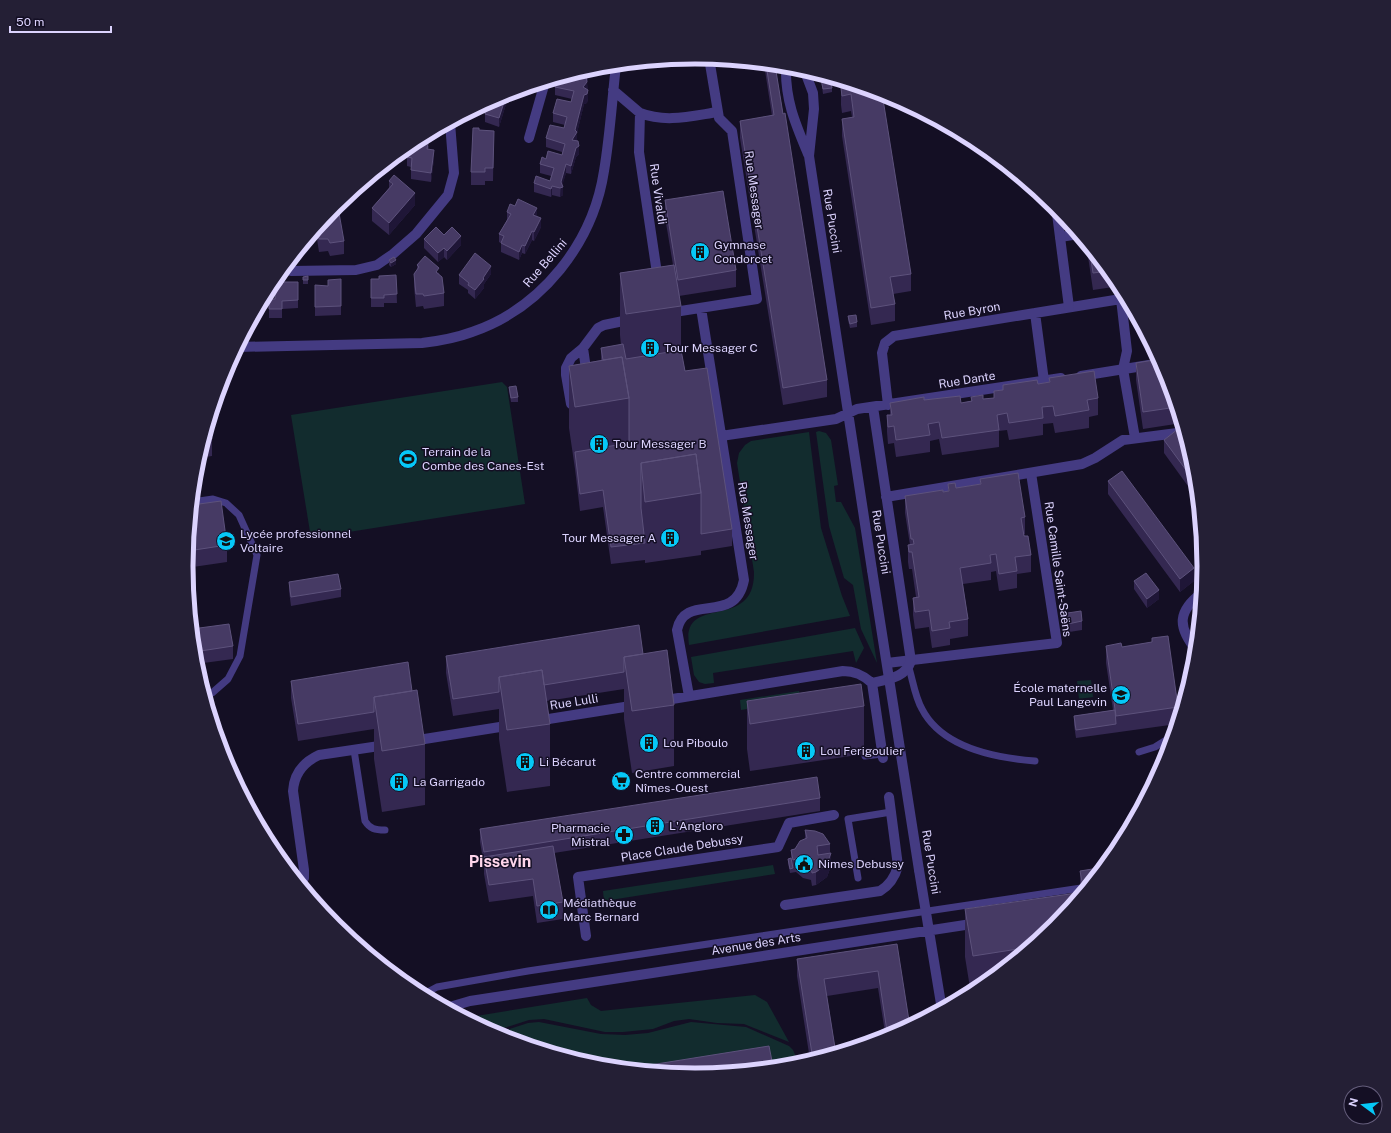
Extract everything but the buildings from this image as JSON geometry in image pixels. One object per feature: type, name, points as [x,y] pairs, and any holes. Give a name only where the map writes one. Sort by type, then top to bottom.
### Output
[{"type":"street","name":"Rue Messager","points":[[660,312],[701,308],[757,299],[732,131],[719,118],[710,64]]},
{"type":"street","name":"Rue Bellini","points":[[244,347],[422,343],[473,332],[520,307],[542,290],[573,254],[590,222],[604,171],[615,71]]},
{"type":"street","name":"Rue Puccini","points":[[786,72],[785,85],[788,104],[808,156],[928,931],[941,1005]]},
{"type":"street","name":"Rue Puccini","points":[[807,77],[813,93],[814,104],[808,156]]},
{"type":"street","points":[[529,138],[543,88]]},
{"type":"street","points":[[613,90],[640,113],[654,118],[668,119],[718,112]]},
{"type":"street","name":"Rue Vivaldi","points":[[640,113],[639,152],[659,291]]},
{"type":"street","points":[[290,271],[356,270],[377,265],[393,254],[416,234],[448,195],[454,173],[450,128]]},
{"type":"street","points":[[1058,218],[1069,307]]},
{"type":"street","points":[[1060,237],[1073,235]]},
{"type":"street","name":"Rue Byron","points":[[888,405],[882,353],[885,343],[894,336],[1121,299]]},
{"type":"street","points":[[1124,305],[1127,351],[1123,369],[1135,438]]},
{"type":"street","name":"Rue Messager","points":[[689,696],[677,630],[678,622],[692,611],[730,604],[738,598],[742,591],[744,580],[701,308]]},
{"type":"street","points":[[1035,313],[1044,381]]},
{"type":"street","points":[[579,411],[572,412],[566,375],[566,368],[571,358],[582,348],[598,328],[604,325],[640,318]]},
{"type":"street","points":[[582,348],[588,386]]},
{"type":"street","name":"Rue Dante","points":[[721,436],[836,419],[857,409],[1155,364]]},
{"type":"street","points":[[873,407],[910,664],[899,676],[872,683],[883,756]]},
{"type":"street","points":[[886,497],[1082,464],[1095,458],[1123,440],[1180,433]]},
{"type":"street","name":"Rue Camille Saint-Saëns","points":[[887,663],[910,664],[1057,643],[1031,473]]},
{"type":"street","points":[[1192,644],[1184,632],[1182,616],[1190,603],[1197,597]]},
{"type":"street","name":"Rue Lulli","points":[[303,879],[304,870],[293,791],[294,780],[299,770],[312,759],[320,755],[843,672],[856,673],[872,683]]},
{"type":"street","points":[[786,905],[880,891],[886,888],[896,875],[898,866],[889,797]]},
{"type":"street","name":"Place Claude Debussy","points":[[586,936],[578,878],[778,847],[789,823],[834,815]]},
{"type":"street","name":"Avenue des Arts","points":[[452,1006],[470,1001],[991,921]]},
{"type":"lane","points":[[197,501],[213,499],[226,503],[239,515],[257,555],[240,656],[228,679],[210,695]]},
{"type":"lane","points":[[910,664],[921,709],[938,730],[954,740],[994,755],[1009,759],[1035,761]]},
{"type":"lane","points":[[1139,752],[1155,747],[1167,739]]},
{"type":"lane","points":[[354,750],[365,821],[369,828],[385,830]]},
{"type":"lane","points":[[865,756],[883,756]]},
{"type":"lane","points":[[858,878],[848,819],[891,812]]},
{"type":"lane","points":[[428,992],[437,987],[528,971],[799,931],[925,910],[1081,888]]},
{"type":"green space","name":"Terrain de la Combe des Canes-Est","points":[[502,382],[507,387],[525,504],[311,538],[291,415]]},
{"type":"green space","points":[[819,431],[826,433],[831,440],[838,485],[834,486],[836,502],[841,502],[855,528],[877,663],[861,629],[853,585],[844,578],[829,526],[816,432]]},
{"type":"green space","points":[[809,432],[821,528],[842,596],[850,616],[689,645],[690,629],[696,620],[706,615],[732,608],[743,602],[751,590],[754,572],[737,463],[739,453],[745,445],[751,441]]},
{"type":"green space","points":[[855,628],[864,648],[856,663],[853,651],[713,673],[714,683],[705,684],[699,682],[694,675],[691,657]]},
{"type":"green space","points":[[1091,680],[1093,697],[1079,699],[1077,681]]},
{"type":"green space","points":[[799,691],[801,700],[741,710],[740,700]]},
{"type":"green space","points":[[773,865],[775,874],[604,901],[603,891]]},
{"type":"green space","points":[[755,995],[767,1002],[789,1042],[744,1024],[717,1023],[689,1019],[674,1021],[653,1029],[605,1032],[544,1019],[529,1020],[499,1029],[472,1017],[587,998],[591,1005],[601,1011]]},
{"type":"green space","points":[[539,1022],[601,1034],[625,1035],[648,1033],[691,1022],[746,1027],[789,1046],[793,1050],[797,1058],[758,1065],[728,1068],[663,1068],[630,1065],[565,1052],[503,1031],[528,1023]]},
{"type":"place","name":"Gymnase Condorcet","points":[[700,252]]},
{"type":"place","name":"Tour Messager C","points":[[650,348]]},
{"type":"place","name":"Tour Messager B","points":[[599,444]]},
{"type":"place","name":"Terrain de la Combe des Canes-Est","points":[[408,459]]},
{"type":"place","name":"Tour Messager A","points":[[670,538]]},
{"type":"place","name":"Lycée professionnel Voltaire","points":[[226,541]]},
{"type":"place","name":"École maternelle Paul Langevin","points":[[1121,695]]},
{"type":"place","name":"Lou Piboulo","points":[[649,743]]},
{"type":"place","name":"Lou Ferigoulier","points":[[806,751]]},
{"type":"place","name":"Li Bécarut","points":[[525,762]]},
{"type":"place","name":"Centre commercial Nîmes-Ouest","points":[[621,781]]},
{"type":"place","name":"La Garrigado","points":[[399,782]]},
{"type":"place","name":"L'Angloro","points":[[655,826]]},
{"type":"place","name":"Pharmacie Mistral","points":[[624,835]]},
{"type":"place","name":"Nimes Debussy","points":[[804,864]]},
{"type":"place","name":"Médiathèque Marc Bernard","points":[[549,910]]},
{"type":"district","name":"Pissevin","points":[[500,861]]}]
